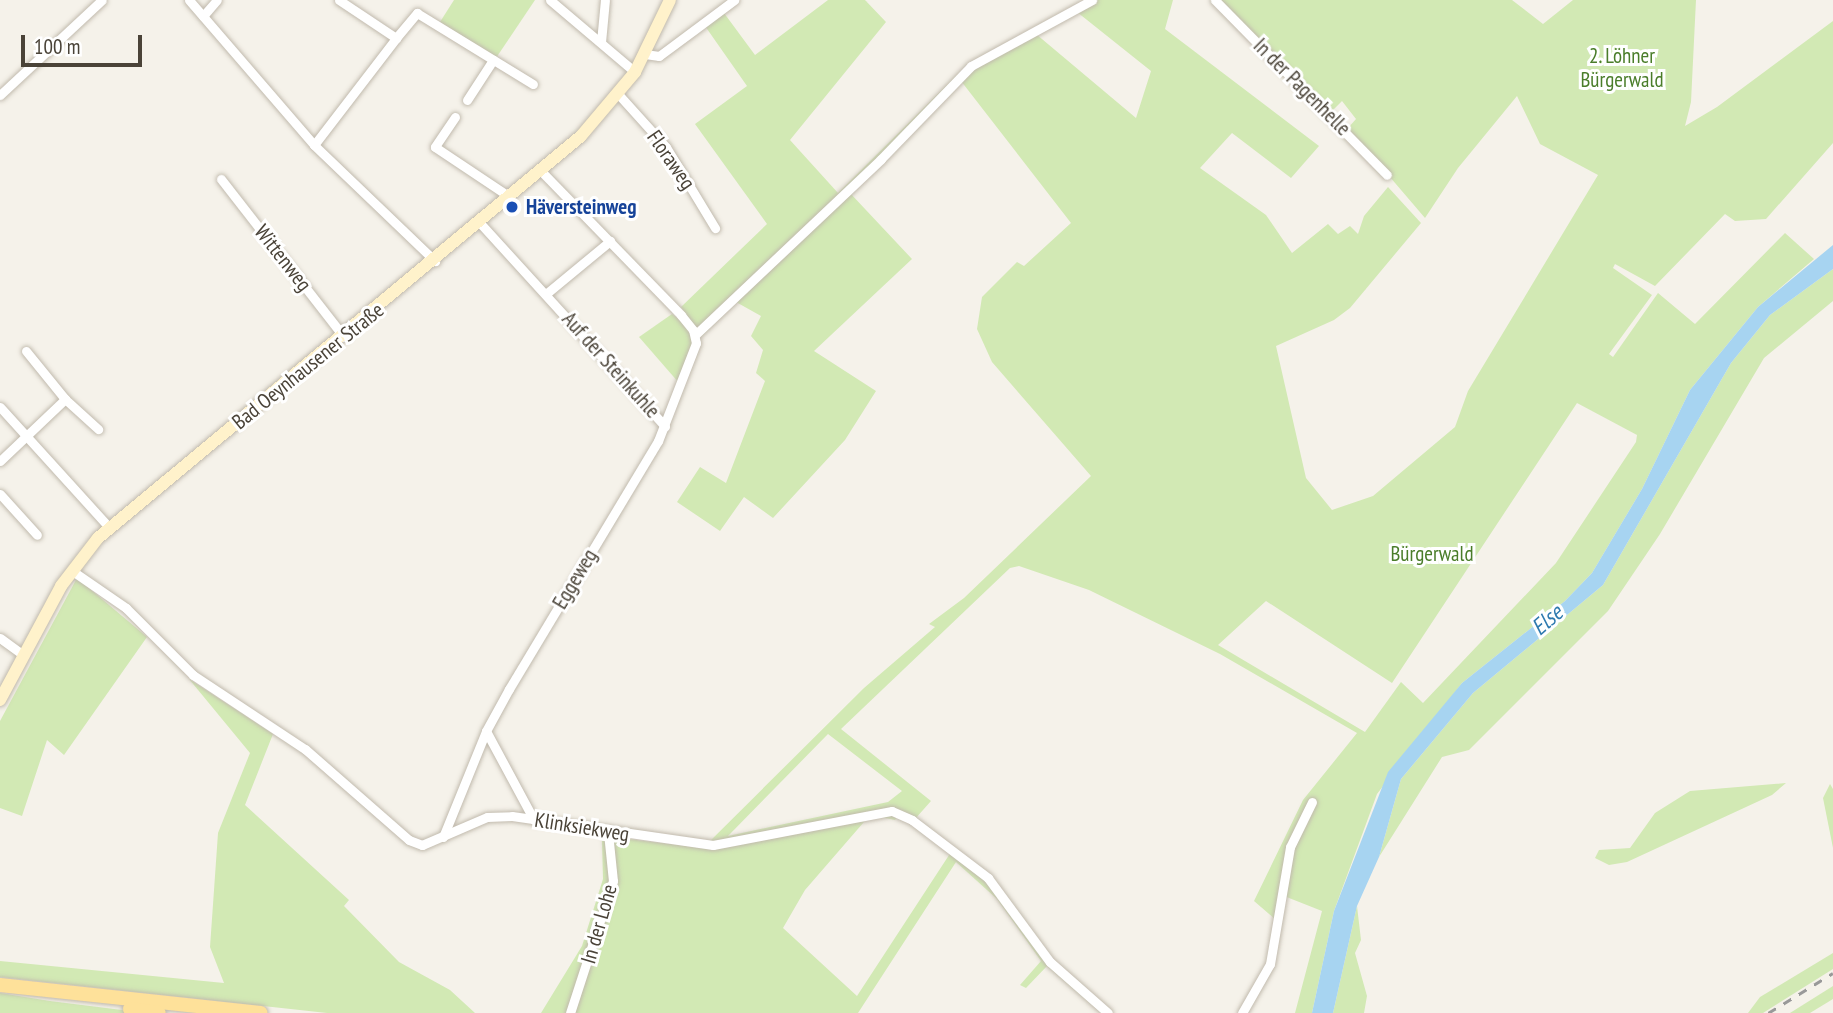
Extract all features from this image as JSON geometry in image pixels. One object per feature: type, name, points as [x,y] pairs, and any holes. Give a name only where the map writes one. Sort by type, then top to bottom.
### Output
[{"type":"main road","name":"Bad Oeynhausener Straße","points":[[0,700],[71,570],[109,527],[344,337],[541,171],[619,95],[645,54],[670,0]]},
{"type":"main road","points":[[0,985],[183,1009],[260,1013]]},
{"type":"main road","points":[[22,988],[59,999],[159,1013]]},
{"type":"street","points":[[0,96],[102,0]]},
{"type":"street","points":[[189,0],[314,145],[435,261]]},
{"type":"street","points":[[202,16],[217,0]]},
{"type":"street","points":[[339,0],[396,38]]},
{"type":"street","points":[[550,0],[635,72]]},
{"type":"street","points":[[601,42],[605,0]]},
{"type":"street","points":[[645,54],[659,56],[734,0]]},
{"type":"street","points":[[541,171],[610,241],[695,335],[881,159],[971,66],[1092,0]]},
{"type":"street","name":"In der Pagenhelle","points":[[1215,0],[1387,175]]},
{"type":"street","points":[[314,145],[417,13],[533,84]]},
{"type":"street","points":[[467,100],[493,60]]},
{"type":"street","name":"Floraweg","points":[[619,95],[666,146],[715,228]]},
{"type":"street","points":[[455,117],[435,147],[510,197]]},
{"type":"street","name":"Wittenweg","points":[[221,179],[344,337]]},
{"type":"street","name":"Auf der Steinkuhle","points":[[480,223],[547,293],[665,426],[695,346],[695,335]]},
{"type":"street","name":"Auf der Steinkuhle","points":[[547,293],[610,241]]},
{"type":"street","points":[[26,351],[65,399],[98,429]]},
{"type":"street","points":[[0,461],[65,399]]},
{"type":"street","points":[[0,407],[109,527]]},
{"type":"street","name":"Eggeweg","points":[[443,836],[486,731],[665,426]]},
{"type":"street","points":[[0,494],[37,535]]},
{"type":"street","name":"Klinksiekweg","points":[[71,570],[126,608],[193,675],[305,749],[409,840],[422,845],[487,817],[534,820],[608,833],[726,844],[892,811],[912,820],[988,878],[1050,962],[1108,1013]]},
{"type":"street","points":[[0,638],[23,655]]},
{"type":"street","points":[[486,731],[534,820]]},
{"type":"street","points":[[1242,1013],[1270,964],[1290,847],[1312,802]]},
{"type":"street","name":"In der Lohe","points":[[570,1013],[614,881],[608,833]]},
{"type":"green space","points":[[454,0],[535,0],[496,58],[440,22]]},
{"type":"green space","points":[[828,0],[865,0],[886,22],[790,140],[838,193],[959,73],[1085,0],[1173,0],[1165,29],[1319,146],[1291,178],[1232,133],[1200,168],[1266,215],[1292,253],[1328,224],[1338,234],[1350,226],[1358,234],[1364,216],[1388,187],[1421,223],[1350,308],[1334,320],[1276,346],[1306,478],[1332,510],[1373,496],[1455,427],[1468,391],[1598,175],[1540,144],[1517,96],[1458,168],[1425,218],[1348,128],[1356,119],[1342,101],[1332,111],[1218,0],[1512,0],[1543,24],[1573,0],[1696,0],[1691,102],[1685,126],[1717,107],[1833,21],[1833,143],[1766,219],[1735,221],[1725,214],[1655,286],[1615,264],[1613,268],[1652,295],[1609,354],[1613,357],[1658,293],[1695,324],[1785,233],[1814,259],[1758,307],[1690,390],[1642,489],[1592,573],[1565,601],[1462,683],[1377,794],[1334,911],[1312,1013],[1295,1013],[1322,911],[1284,896],[1276,920],[1254,901],[1303,800],[1357,733],[1220,654],[1089,590],[1019,566],[1010,568],[841,729],[931,801],[915,819],[901,812],[895,820],[870,815],[805,890],[783,928],[857,996],[953,849],[989,878],[1051,961],[1111,1013],[1101,1013],[1047,966],[1026,988],[1020,985],[1041,961],[997,899],[956,862],[858,1013],[541,1013],[582,946],[603,879],[602,841],[628,839],[703,848],[864,688],[935,627],[929,624],[964,598],[1091,476],[992,362],[977,329],[982,297],[1017,262],[1024,266],[1071,223],[961,81],[850,193],[912,259],[814,351],[876,391],[845,440],[773,518],[744,497],[720,531],[677,502],[700,467],[726,483],[765,381],[756,373],[763,350],[751,336],[761,316],[736,302],[701,337],[681,307],[767,224],[695,124],[747,86],[705,26],[724,13],[755,55]],"holes":[[[1077,12],[1151,71],[1136,118],[1036,34]],[[1577,403],[1637,435],[1636,442],[1556,563],[1423,703],[1401,682],[1365,732],[1218,645],[1266,601],[1392,683]],[[828,734],[902,791],[888,802],[728,836]]]},
{"type":"green space","points":[[1833,269],[1833,301],[1764,358],[1660,534],[1608,611],[1469,750],[1442,757],[1379,857],[1401,779],[1473,693],[1603,585],[1731,363],[1770,315]]},
{"type":"green space","points":[[672,314],[688,327],[694,340],[679,383],[639,337]]},
{"type":"green space","points":[[77,578],[147,637],[64,755],[47,740],[22,816],[0,808],[0,721]]},
{"type":"green space","points":[[189,679],[273,734],[245,805],[349,900],[344,906],[399,962],[450,990],[475,1013],[327,1013],[0,977],[0,961],[224,983],[210,947],[218,833],[250,753]]},
{"type":"green space","points":[[1786,783],[1772,795],[1627,862],[1609,865],[1595,858],[1599,850],[1630,848],[1655,813],[1690,791]]},
{"type":"green space","points":[[1830,784],[1833,789],[1833,848],[1823,798]]},
{"type":"green space","points":[[1357,906],[1361,940],[1355,953],[1367,996],[1364,1013],[1333,1013]]},
{"type":"green space","points":[[1833,953],[1833,969],[1763,1013],[1748,1013],[1760,997]]},
{"type":"green space","points":[[1833,986],[1833,999],[1810,1013],[1790,1013]]},
{"type":"green space","points":[[0,993],[50,1001],[146,1013],[0,1013]]},
{"type":"water","name":"Else","points":[[1833,245],[1833,269],[1770,315],[1731,363],[1603,585],[1473,693],[1401,779],[1379,857],[1357,906],[1333,1013],[1312,1013],[1334,911],[1388,772],[1462,683],[1565,601],[1592,573],[1642,489],[1690,390],[1758,307]]},
{"type":"railway","points":[[1768,1013],[1833,973]]},
{"type":"place","name":"Häversteinweg","points":[[512,207]]},
{"type":"park label","name":"2. Löhner Bürgerwald","points":[[1622,68]]},
{"type":"park label","name":"Bürgerwald","points":[[1432,554]]}]
